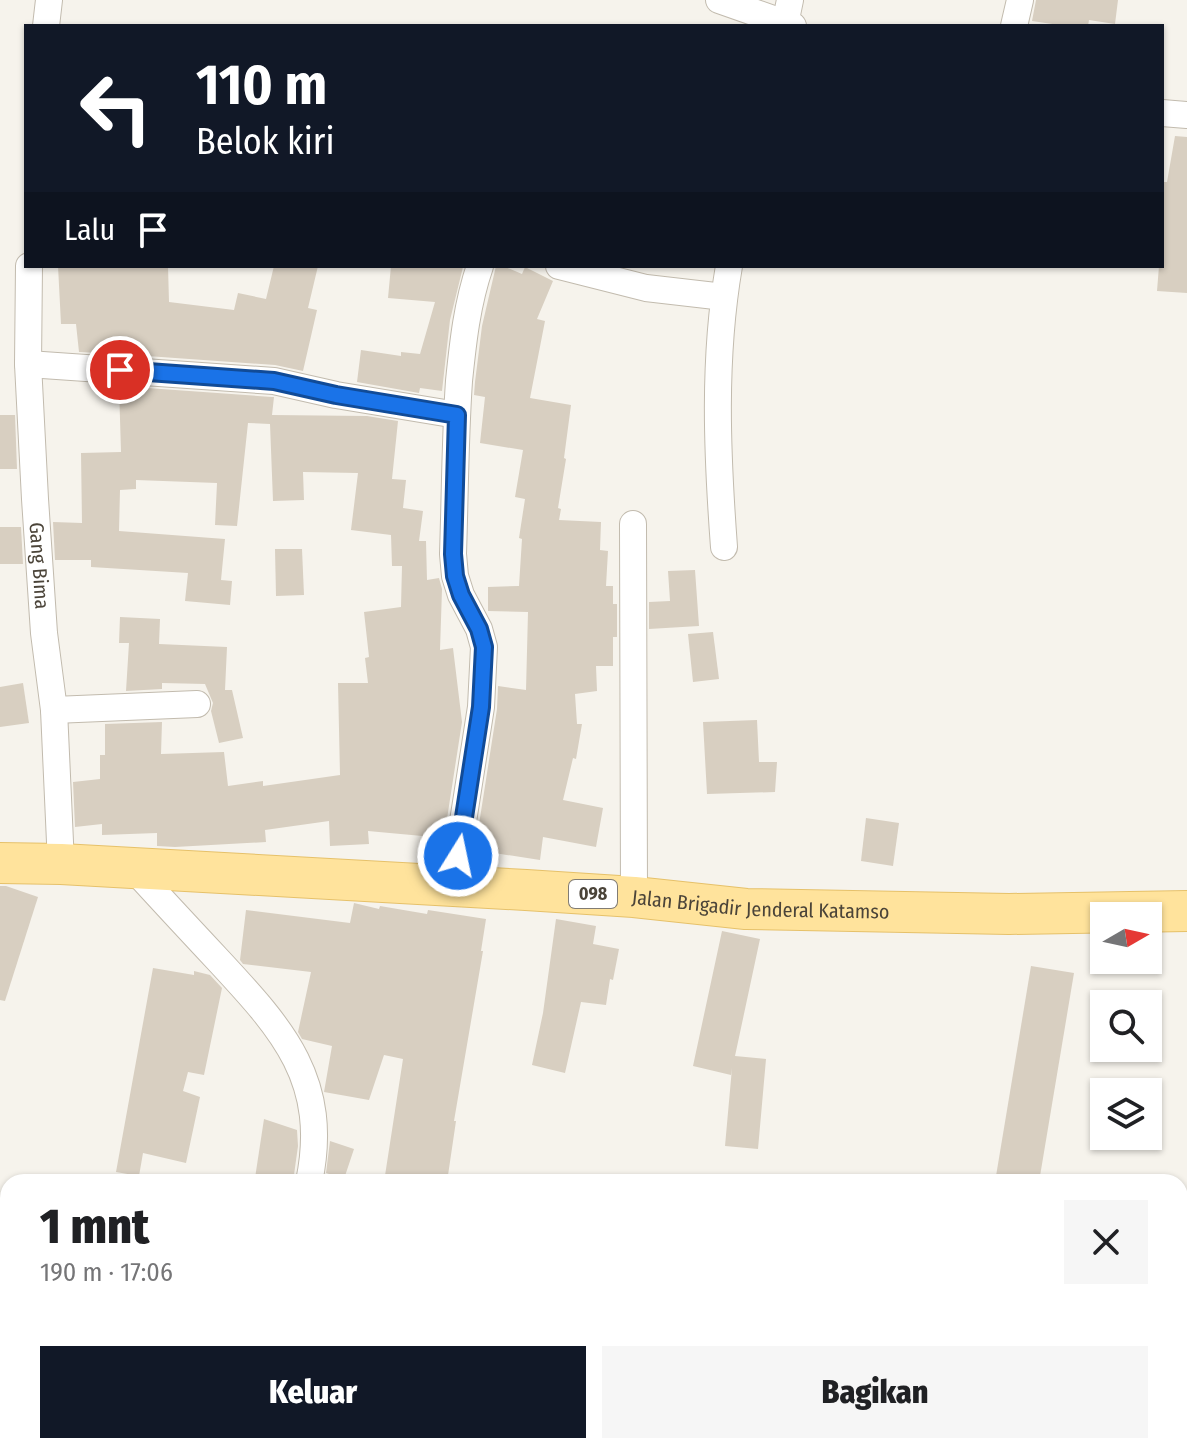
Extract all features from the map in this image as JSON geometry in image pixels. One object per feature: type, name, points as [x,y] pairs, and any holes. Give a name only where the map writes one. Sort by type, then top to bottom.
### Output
[{"type":"main road","name":"Jalan Brigadir Jenderal Katamso","points":[[0,863],[132,867],[453,885],[634,897],[746,909],[1009,914],[1187,911]]},
{"type":"street","points":[[46,24],[49,0]]},
{"type":"street","points":[[719,0],[789,17]]},
{"type":"street","points":[[1014,24],[1020,0]]},
{"type":"street","points":[[1164,113],[1187,115]]},
{"type":"street","name":"Gang Bima","points":[[29,268],[28,364],[44,633],[54,710],[61,864]]},
{"type":"street","points":[[453,885],[481,707],[484,647],[479,629],[461,595],[453,554],[462,346],[468,306],[479,268]]},
{"type":"street","points":[[567,268],[646,288],[724,297]]},
{"type":"street","points":[[724,547],[717,417],[729,268]]},
{"type":"street","points":[[28,364],[274,381],[336,395],[457,415]]},
{"type":"street","points":[[633,524],[634,897]]},
{"type":"street","points":[[54,710],[197,704]]},
{"type":"street","points":[[132,867],[262,1007],[285,1037],[305,1079],[313,1109],[310,1174]]},
{"type":"building","points":[[1036,0],[1118,0],[1115,24],[1089,20],[1088,24],[1032,21]]},
{"type":"building","points":[[1175,136],[1187,137],[1187,293],[1157,291],[1159,268],[1164,268],[1164,182],[1167,182]]},
{"type":"building","points":[[58,268],[168,268],[169,302],[234,310],[238,293],[266,299],[274,268],[318,268],[308,308],[317,310],[303,371],[275,365],[119,354],[119,351],[79,352],[76,324],[61,324]]},
{"type":"building","points":[[391,268],[463,268],[450,320],[442,391],[420,388],[419,393],[357,382],[361,350],[401,356],[401,352],[420,354],[435,302],[388,298]]},
{"type":"building","points":[[496,268],[508,268],[522,274],[527,268],[553,281],[537,319],[545,321],[530,398],[571,405],[559,520],[601,522],[600,550],[608,551],[606,586],[613,586],[613,604],[617,604],[613,666],[596,666],[597,691],[575,694],[577,724],[582,724],[576,759],[573,758],[563,800],[603,808],[596,847],[543,837],[540,860],[475,850],[498,686],[526,690],[528,612],[488,611],[488,587],[519,586],[522,539],[519,538],[525,499],[515,497],[523,450],[480,443],[485,397],[474,395],[482,326]]},
{"type":"building","points":[[119,386],[274,397],[272,415],[367,416],[398,421],[392,479],[406,480],[403,508],[423,511],[419,541],[426,541],[427,580],[439,578],[442,589],[440,650],[453,648],[462,722],[444,838],[368,831],[369,844],[330,846],[329,821],[265,830],[266,842],[175,847],[157,846],[157,833],[102,835],[102,824],[75,827],[73,782],[100,779],[100,755],[105,755],[105,724],[162,722],[161,754],[224,752],[228,786],[263,781],[263,786],[340,775],[338,683],[368,683],[365,658],[369,657],[364,612],[401,607],[402,566],[392,566],[391,535],[351,530],[358,473],[303,472],[304,500],[273,501],[270,424],[248,423],[237,526],[215,525],[217,483],[136,480],[136,489],[120,490],[119,531],[225,539],[221,580],[232,581],[230,605],[185,601],[188,573],[91,567],[91,560],[55,560],[53,522],[82,523],[81,453],[121,452]]},
{"type":"building","points":[[0,415],[15,415],[17,469],[0,469]]},
{"type":"building","points":[[0,527],[21,527],[23,564],[0,564]]},
{"type":"building","points":[[275,549],[302,549],[304,595],[276,596]]},
{"type":"building","points":[[695,570],[699,626],[649,629],[649,602],[670,601],[668,571]]},
{"type":"building","points":[[120,617],[160,619],[159,644],[227,647],[225,690],[232,690],[243,738],[219,743],[211,711],[213,703],[205,684],[162,683],[162,689],[126,691],[129,643],[119,643]]},
{"type":"building","points":[[713,632],[719,679],[693,682],[688,634]]},
{"type":"building","points":[[23,683],[29,723],[0,727],[0,687]]},
{"type":"building","points":[[757,720],[759,762],[777,762],[775,792],[707,794],[703,722]]},
{"type":"building","points":[[866,818],[899,823],[893,866],[861,861]]},
{"type":"building","points":[[0,886],[38,897],[5,1001],[0,1000]]},
{"type":"building","points":[[354,903],[379,909],[380,906],[427,914],[428,910],[486,919],[448,1174],[385,1174],[403,1059],[384,1055],[369,1100],[324,1092],[332,1046],[302,1039],[298,1032],[311,972],[243,964],[240,960],[246,910],[350,923]]},
{"type":"building","points":[[556,919],[596,926],[593,944],[619,949],[606,1005],[581,1002],[565,1073],[532,1065],[543,1013]]},
{"type":"building","points":[[722,931],[760,939],[735,1056],[766,1059],[758,1149],[725,1146],[732,1068],[731,1075],[693,1066]]},
{"type":"building","points":[[1031,966],[1074,973],[1040,1174],[996,1174]]},
{"type":"building","points":[[153,968],[210,975],[222,988],[204,1075],[188,1072],[183,1091],[200,1097],[186,1163],[143,1153],[139,1174],[116,1172]]},
{"type":"building","points":[[264,1119],[297,1130],[294,1174],[256,1174]]},
{"type":"building","points":[[330,1141],[354,1149],[346,1174],[326,1173]]},
{"type":"route","points":[[120,370],[274,381],[336,395],[457,415],[455,576],[484,647],[481,707],[458,856]]}]
